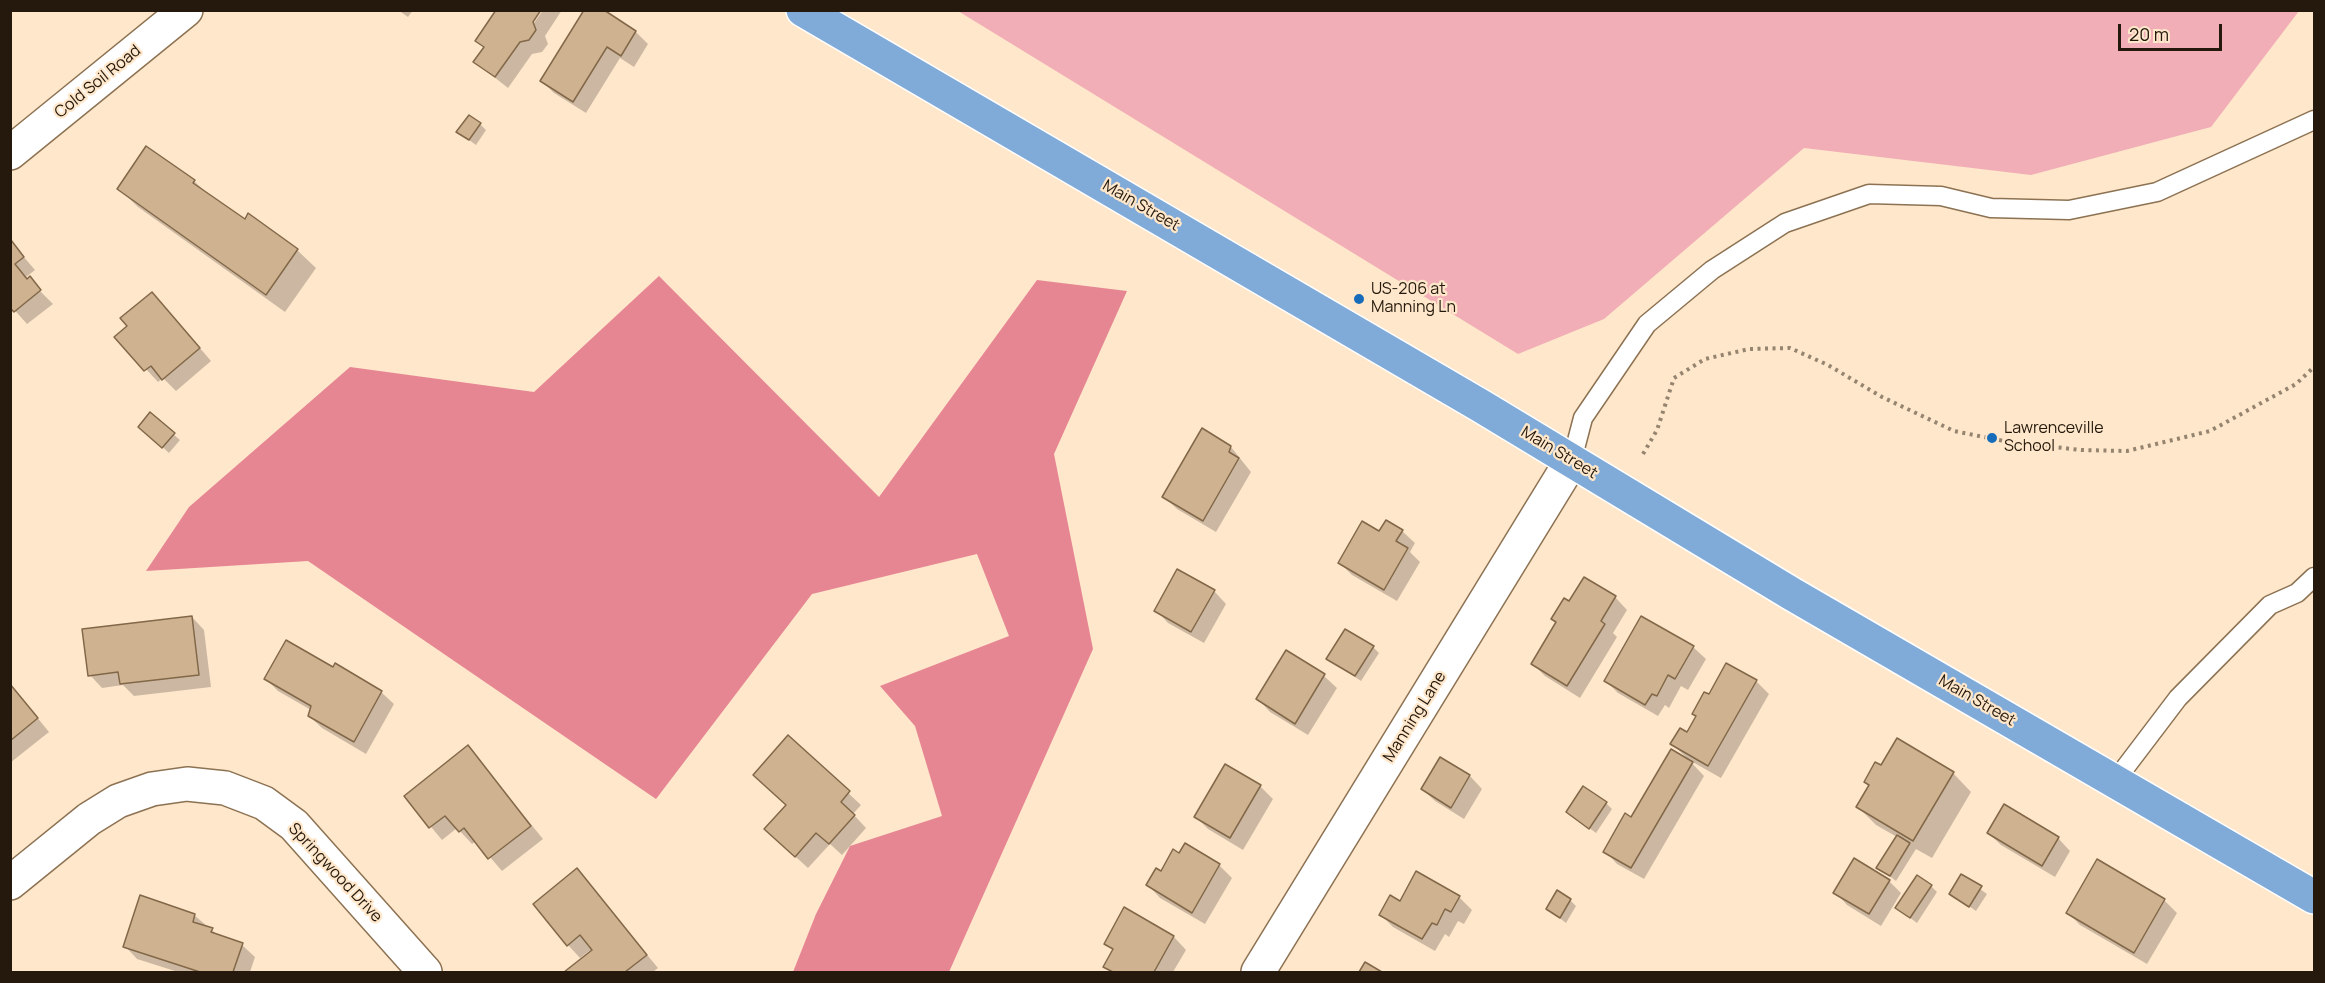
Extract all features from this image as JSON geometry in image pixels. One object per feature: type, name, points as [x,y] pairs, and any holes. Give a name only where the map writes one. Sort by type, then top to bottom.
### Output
[{"type":"highway","name":"Main Street","points":[[803,10],[1572,460],[1792,594],[2314,897]]},
{"type":"street","name":"Cold Soil Road","points":[[10,153],[186,10]]},
{"type":"street","name":"Manning Lane","points":[[1258,972],[1572,460]]},
{"type":"street","name":"Springwood Drive","points":[[10,883],[89,819],[118,801],[152,789],[187,784],[225,788],[264,803],[294,825],[425,972]]},
{"type":"lane","points":[[1572,460],[1583,418],[1647,324],[1712,270],[1785,223],[1869,194],[1941,196],[1991,208],[2080,208],[2157,192],[2314,120]]},
{"type":"lane","points":[[2115,781],[2178,698],[2270,605],[2298,593],[2314,577]]},
{"type":"path","points":[[1643,454],[1657,430],[1674,378],[1705,359],[1749,349],[1790,348],[1828,365],[1882,397],[1954,431],[2009,442],[2080,450],[2127,451],[2210,431],[2296,384],[2314,367]]},
{"type":"shaded area","points":[[958,11],[2299,11],[2211,127],[2031,175],[1804,148],[1604,319],[1518,354]]},
{"type":"shaded area","points":[[659,276],[879,497],[1037,280],[1127,291],[1054,454],[1093,649],[949,972],[793,972],[816,914],[850,846],[942,816],[915,726],[880,686],[1009,636],[977,554],[812,594],[656,799],[308,561],[146,571],[189,507],[350,367],[534,392]]},
{"type":"building","points":[[496,10],[541,10],[533,22],[536,30],[529,40],[520,42],[495,77],[473,62],[484,47],[475,41]]},
{"type":"building","points":[[584,10],[604,10],[636,31],[621,56],[607,47],[573,102],[540,81]]},
{"type":"building","points":[[469,115],[481,123],[469,140],[456,132]]},
{"type":"building","points":[[146,146],[195,180],[193,183],[245,219],[248,213],[298,249],[266,295],[117,189]]},
{"type":"building","points":[[11,240],[24,257],[15,264],[27,279],[30,276],[41,290],[14,312],[10,308]]},
{"type":"building","points":[[152,292],[200,348],[162,380],[151,366],[144,371],[114,337],[127,326],[120,318]]},
{"type":"building","points":[[150,412],[175,433],[162,448],[138,427]]},
{"type":"building","points":[[1202,428],[1231,446],[1229,452],[1239,458],[1203,521],[1162,497]]},
{"type":"building","points":[[1386,520],[1403,530],[1396,541],[1408,548],[1384,590],[1338,563],[1362,521],[1379,531]]},
{"type":"building","points":[[1177,569],[1215,590],[1191,632],[1154,611]]},
{"type":"building","points":[[1584,577],[1616,596],[1601,621],[1605,624],[1567,686],[1531,664],[1556,622],[1551,619],[1564,598],[1569,601]]},
{"type":"building","points":[[192,616],[199,675],[120,684],[118,672],[88,676],[82,629]]},
{"type":"building","points":[[1641,616],[1694,646],[1675,679],[1668,675],[1657,696],[1652,694],[1645,705],[1604,681]]},
{"type":"building","points":[[1345,629],[1374,646],[1355,676],[1326,659]]},
{"type":"building","points":[[286,640],[333,667],[335,663],[382,691],[354,742],[308,716],[311,706],[264,679]]},
{"type":"building","points":[[1286,650],[1325,674],[1295,724],[1256,699]]},
{"type":"building","points":[[1726,663],[1757,680],[1708,766],[1670,744],[1680,728],[1687,732],[1696,716],[1692,714],[1704,692],[1709,694]]},
{"type":"building","points":[[10,684],[38,718],[10,741]]},
{"type":"building","points":[[788,735],[850,791],[841,802],[855,815],[829,844],[816,833],[795,857],[764,829],[786,805],[753,775]]},
{"type":"building","points":[[1897,738],[1954,772],[1913,841],[1856,807],[1869,785],[1864,782],[1875,762],[1881,765]]},
{"type":"building","points":[[468,745],[531,826],[488,859],[464,828],[459,832],[445,816],[429,828],[404,796]]},
{"type":"building","points":[[1671,749],[1693,762],[1631,868],[1603,852],[1625,813],[1631,817]]},
{"type":"building","points":[[1440,757],[1470,775],[1451,808],[1421,789]]},
{"type":"building","points":[[1225,764],[1261,785],[1230,838],[1194,817]]},
{"type":"building","points":[[1583,786],[1607,802],[1589,829],[1566,812]]},
{"type":"building","points":[[2004,804],[2059,837],[2042,866],[1987,833]]},
{"type":"building","points":[[1897,835],[1910,843],[1890,876],[1876,868]]},
{"type":"building","points":[[1185,843],[1220,864],[1192,913],[1146,885],[1156,868],[1161,871],[1173,849],[1179,853]]},
{"type":"building","points":[[1854,858],[1890,880],[1869,914],[1833,893]]},
{"type":"building","points":[[2097,859],[2165,899],[2134,953],[2066,913]]},
{"type":"building","points":[[577,868],[647,955],[625,972],[564,972],[592,950],[580,935],[567,946],[533,904]]},
{"type":"building","points":[[1416,871],[1460,896],[1451,912],[1445,909],[1437,925],[1432,923],[1422,939],[1379,915],[1390,895],[1400,901]]},
{"type":"building","points":[[1961,874],[1982,886],[1969,907],[1949,894]]},
{"type":"building","points":[[1917,875],[1932,885],[1910,918],[1895,908]]},
{"type":"building","points":[[1557,890],[1571,899],[1560,918],[1546,909]]},
{"type":"building","points":[[140,895],[195,914],[193,922],[213,928],[211,932],[243,943],[233,972],[200,972],[123,947]]},
{"type":"building","points":[[1124,907],[1174,936],[1154,972],[1113,972],[1103,967],[1113,949],[1104,944]]},
{"type":"building","points":[[1365,962],[1382,972],[1359,972]]},
{"type":"place","name":"US-206 at Manning Ln","points":[[1359,299]]},
{"type":"place","name":"Lawrenceville School","points":[[1992,438]]}]
